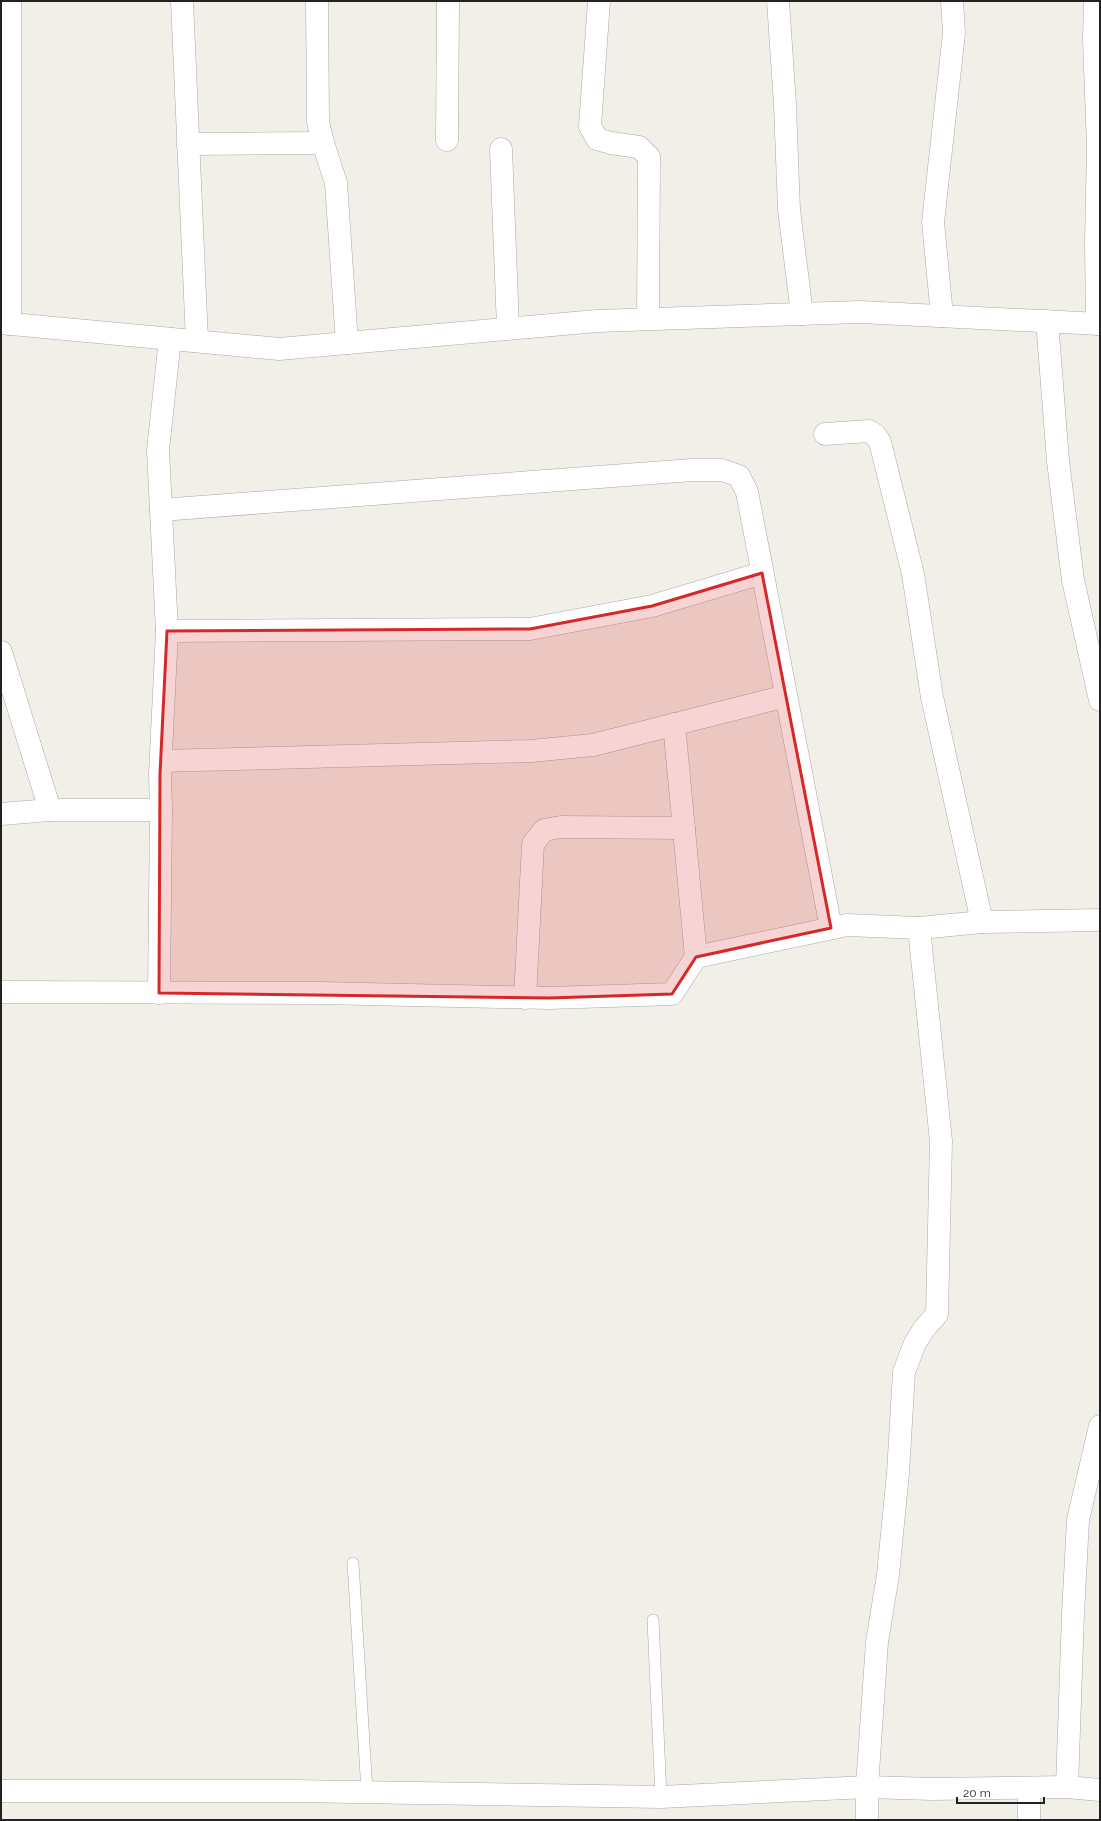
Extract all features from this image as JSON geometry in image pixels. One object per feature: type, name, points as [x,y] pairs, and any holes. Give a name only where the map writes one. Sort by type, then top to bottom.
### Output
[{"type":"street","points":[[10,1],[6,324],[279,349],[597,321],[860,312],[1098,324],[1096,242],[1098,147],[1094,40],[1095,1]]},
{"type":"street","points":[[182,1],[197,341]]},
{"type":"street","points":[[317,1],[318,122],[336,183],[347,343]]},
{"type":"street","points":[[447,140],[448,1]]},
{"type":"street","points":[[599,1],[590,126],[597,139],[639,147],[649,157],[648,319]]},
{"type":"street","points":[[778,1],[785,105],[789,210],[802,314]]},
{"type":"street","points":[[942,316],[933,222],[954,33],[952,1]]},
{"type":"street","points":[[188,144],[323,143]]},
{"type":"street","points":[[501,149],[508,328]]},
{"type":"street","points":[[1047,321],[1058,461],[1073,580],[1100,700]]},
{"type":"street","points":[[159,993],[161,761],[167,632],[158,450],[170,339]]},
{"type":"street","points":[[825,434],[869,431],[876,435],[880,442],[913,574],[932,697],[982,922]]},
{"type":"street","points":[[161,510],[692,470],[722,470],[739,476],[747,492],[831,928]]},
{"type":"street","points":[[167,632],[530,629],[652,606],[762,573]]},
{"type":"street","points":[[1,652],[50,810]]},
{"type":"street","points":[[161,761],[456,752],[531,752],[593,745],[786,696]]},
{"type":"street","points":[[1,992],[321,993],[525,998],[672,994],[696,957],[674,724]]},
{"type":"street","points":[[1,814],[50,810],[161,810]]},
{"type":"street","points":[[525,998],[533,844],[544,830],[562,827],[684,828]]},
{"type":"street","points":[[696,957],[847,925],[919,928],[982,922],[1100,920]]},
{"type":"street","points":[[867,1820],[877,1642],[888,1575],[898,1473],[904,1372],[915,1343],[924,1329],[937,1314],[942,1141],[919,928]]},
{"type":"street","points":[[1067,1787],[1078,1520],[1100,1426]]},
{"type":"street","points":[[1,1792],[367,1792],[661,1797],[868,1787],[932,1789],[1067,1787],[1100,1790]]},
{"type":"street","points":[[1028,1820],[1029,1788]]},
{"type":"lane","points":[[353,1563],[367,1792]]},
{"type":"lane","points":[[653,1620],[661,1797]]},
{"type":"highlighted area","points":[[762,573],[831,928],[696,957],[672,994],[549,998],[159,993],[160,774],[167,631],[530,629],[652,606]]}]
